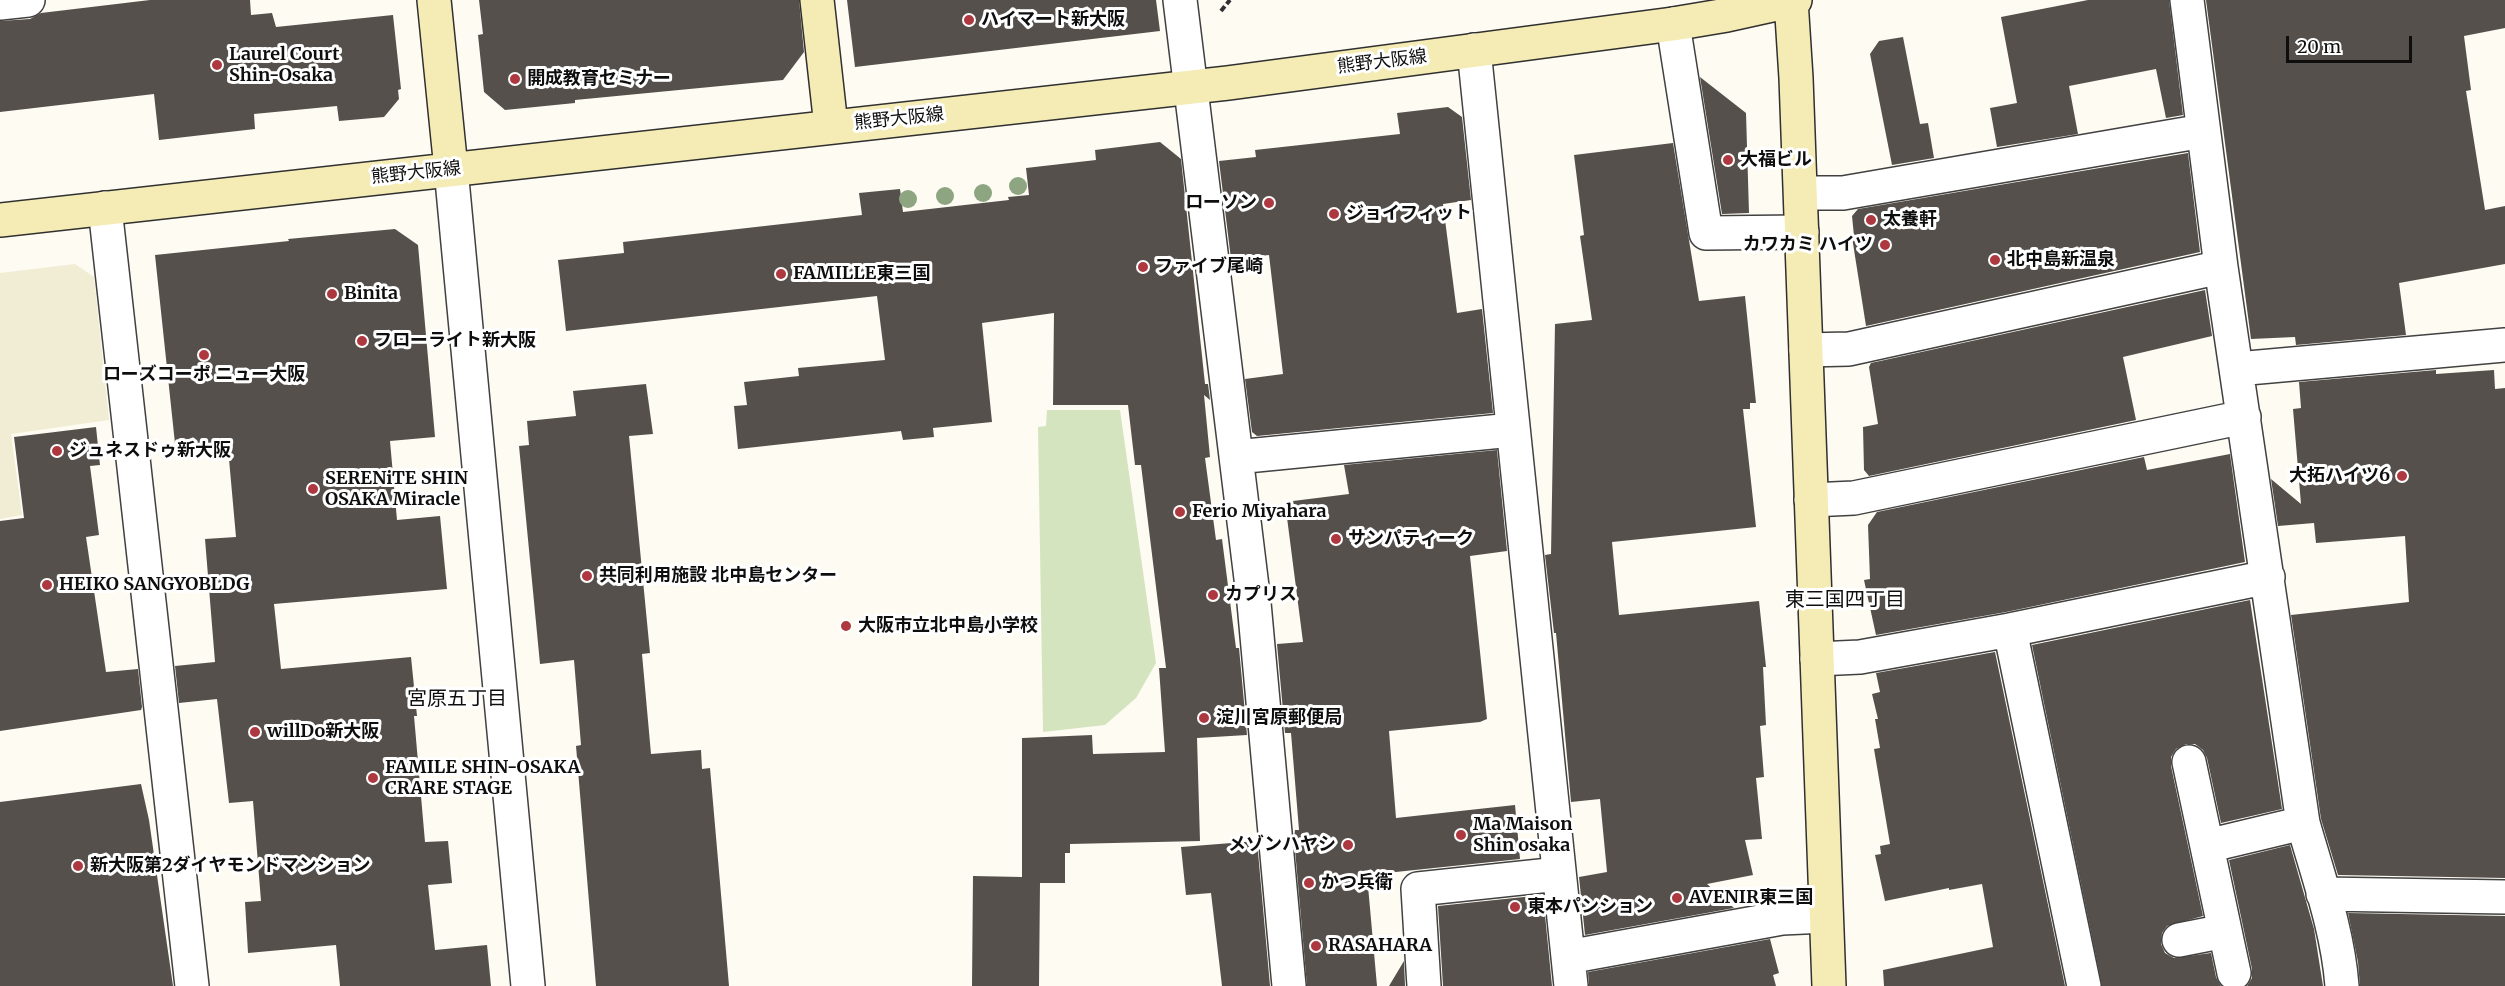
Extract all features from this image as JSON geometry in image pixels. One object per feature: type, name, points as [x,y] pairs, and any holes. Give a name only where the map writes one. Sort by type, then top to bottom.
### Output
[{"type":"main road","points":[[434,0],[451,169]]},
{"type":"main road","points":[[817,0],[831,126]]},
{"type":"main road","points":[[1792,0],[1829,986]]},
{"type":"main road","name":"熊野大阪線","points":[[0,220],[1191,87],[1673,24],[1727,15],[1792,0]]},
{"type":"street","points":[[0,3],[28,0]]},
{"type":"street","points":[[1180,0],[1254,603],[1289,986]]},
{"type":"street","points":[[2187,0],[2221,267],[2303,823],[2323,894],[2343,986]]},
{"type":"street","points":[[1673,24],[1706,233],[1802,232]]},
{"type":"street","points":[[1474,50],[1570,972],[1782,918],[1826,916]]},
{"type":"street","points":[[1801,194],[1843,193],[2203,131]]},
{"type":"street","points":[[451,169],[528,986]]},
{"type":"street","points":[[105,208],[192,986]]},
{"type":"street","points":[[1806,350],[1849,349],[2221,267]]},
{"type":"street","points":[[2237,369],[2505,345]]},
{"type":"street","points":[[1811,500],[1854,498],[2244,417]]},
{"type":"street","points":[[1236,458],[1512,430]]},
{"type":"street","points":[[1817,659],[1860,657],[2010,630],[2268,577]]},
{"type":"street","points":[[2010,630],[2084,986]]},
{"type":"street","points":[[2189,762],[2234,973]]},
{"type":"street","points":[[2207,846],[2303,823]]},
{"type":"street","points":[[1424,986],[1418,889],[1559,874]]},
{"type":"street","points":[[2323,894],[2505,897]]},
{"type":"street","points":[[2179,940],[2225,931]]},
{"type":"shaded area","points":[[75,264],[94,277],[109,420],[11,434],[22,515],[0,519],[0,273]]},
{"type":"green space","points":[[1047,410],[1120,410],[1156,663],[1136,698],[1105,725],[1043,732],[1038,427],[1046,426]]},
{"type":"building","points":[[150,0],[250,0],[251,15],[272,13],[276,27],[393,15],[401,89],[398,90],[399,99],[384,117],[339,121],[337,106],[254,114],[255,129],[159,140],[154,94],[0,112],[0,21],[30,19],[41,13]]},
{"type":"building","points":[[479,0],[799,0],[804,52],[783,80],[575,100],[575,103],[505,110],[484,92],[478,35],[483,34]]},
{"type":"building","name":"ハイマート新大阪","points":[[847,0],[1156,0],[1160,31],[855,67]]},
{"type":"building","points":[[2088,0],[2169,0],[2183,115],[2166,118],[2156,69],[2069,86],[2078,134],[1997,147],[1990,108],[2017,103],[2001,17]]},
{"type":"building","points":[[2206,0],[2505,0],[2505,28],[2464,36],[2471,90],[2466,91],[2485,210],[2505,206],[2505,264],[2399,283],[2406,335],[2296,345],[2295,337],[2251,339]]},
{"type":"building","points":[[1903,37],[1920,124],[1928,123],[1934,158],[1892,165],[1870,54],[1879,41]]},
{"type":"building","name":"大福ビル","points":[[1700,77],[1746,113],[1749,213],[1722,214]]},
{"type":"building","points":[[1448,107],[1462,117],[1471,200],[1443,204],[1457,313],[1482,309],[1493,413],[1257,436],[1252,432],[1245,379],[1283,374],[1269,255],[1231,259],[1219,161],[1256,157],[1255,150],[1400,134],[1397,113]]},
{"type":"building","points":[[1160,142],[1181,159],[1205,384],[1208,384],[1210,400],[1204,395],[1210,457],[1205,458],[1216,540],[1222,539],[1236,648],[1239,648],[1247,735],[1197,738],[1200,841],[1070,844],[1070,853],[1065,853],[1065,883],[1040,883],[1039,986],[972,986],[973,876],[1022,877],[1022,738],[1092,735],[1093,754],[1165,752],[1159,668],[1166,668],[1141,465],[1135,465],[1128,405],[1053,405],[1054,313],[982,323],[992,422],[933,428],[934,437],[903,440],[901,431],[738,449],[734,406],[747,405],[744,382],[799,376],[798,368],[885,360],[877,296],[566,331],[558,260],[624,253],[623,242],[862,215],[859,193],[900,189],[903,212],[1009,200],[1008,197],[1029,195],[1026,168],[1096,160],[1095,150]]},
{"type":"building","points":[[1673,143],[1699,301],[1745,296],[1756,403],[1750,403],[1750,409],[1743,409],[1756,527],[1612,542],[1619,615],[1759,601],[1766,667],[1763,667],[1766,725],[1760,726],[1764,777],[1756,778],[1762,839],[1745,840],[1753,875],[1707,884],[1734,908],[1585,935],[1579,877],[1607,872],[1600,799],[1571,802],[1556,633],[1554,633],[1545,555],[1551,554],[1555,324],[1592,320],[1580,236],[1584,235],[1574,155]]},
{"type":"building","points":[[2188,153],[2200,252],[1866,326],[1852,237],[1854,236],[1852,216],[1858,209]]},
{"type":"building","points":[[395,229],[418,245],[435,437],[390,441],[397,520],[440,516],[447,589],[274,604],[281,669],[411,657],[425,842],[448,841],[452,883],[428,885],[435,950],[487,945],[491,986],[340,986],[336,945],[248,953],[245,902],[261,901],[253,801],[229,803],[217,699],[179,703],[175,666],[215,662],[205,539],[236,537],[228,448],[176,453],[155,255]]},
{"type":"building","points":[[2205,290],[2212,336],[2123,357],[2136,420],[1869,476],[1864,470],[1863,427],[1878,424],[1869,367],[1871,363]]},
{"type":"building","points":[[2436,370],[2436,374],[2494,370],[2495,389],[2505,388],[2505,878],[2338,875],[2321,819],[2291,615],[2409,602],[2405,536],[2316,543],[2314,523],[2278,526],[2271,479],[2301,504],[2293,409],[2301,408],[2299,382]]},
{"type":"building","points":[[646,384],[653,434],[629,436],[650,653],[642,654],[651,754],[701,750],[702,769],[710,768],[729,986],[596,986],[576,746],[581,745],[574,660],[540,664],[519,446],[529,445],[527,421],[576,416],[573,391]]},
{"type":"building","points":[[96,427],[100,465],[90,466],[99,535],[86,537],[106,672],[138,669],[142,707],[141,710],[0,731],[0,521],[24,518],[14,437]]},
{"type":"building","points":[[1497,450],[1507,551],[1470,556],[1487,719],[1480,722],[1389,731],[1396,818],[1515,805],[1520,859],[1367,875],[1377,986],[1307,986],[1294,838],[1295,830],[1299,830],[1291,733],[1285,733],[1277,644],[1303,642],[1285,502],[1349,494],[1344,465]]},
{"type":"building","points":[[2230,454],[2245,562],[2006,612],[1876,635],[1864,580],[1870,579],[1868,525],[1877,512],[2144,457],[2147,470]]},
{"type":"building","points":[[2250,600],[2282,809],[2221,823],[2207,758],[2203,750],[2195,744],[2186,744],[2176,749],[2171,757],[2203,916],[2167,926],[2162,933],[2161,944],[2165,953],[2174,958],[2211,953],[2216,977],[2221,986],[2102,986],[2032,645]]},
{"type":"building","points":[[1995,652],[2065,986],[1884,986],[1883,970],[1993,947],[1982,884],[1885,901],[1875,855],[1881,854],[1880,846],[1890,844],[1874,749],[1880,748],[1875,719],[1878,719],[1872,694],[1880,692],[1876,673]]},
{"type":"building","points":[[141,784],[149,820],[173,986],[0,986],[0,802]]},
{"type":"building","points":[[1257,841],[1270,986],[1222,986],[1211,893],[1186,895],[1181,847]]},
{"type":"building","points":[[2290,845],[2314,929],[2323,986],[2247,986],[2252,978],[2252,969],[2229,860]]},
{"type":"building","points":[[1543,895],[1552,986],[1443,986],[1438,906]]},
{"type":"building","points":[[2348,913],[2505,916],[2505,986],[2360,986],[2358,962]]},
{"type":"building","points":[[1770,939],[1779,973],[1773,975],[1776,986],[1589,986],[1588,972]]},
{"type":"building","points":[[1404,961],[1405,986],[1389,986]]},
{"type":"place","name":"ハイマート新大阪","points":[[969,20]]},
{"type":"place","name":"Laurel Court Shin-Osaka","points":[[217,65]]},
{"type":"place","name":"開成教育セミナー","points":[[515,79]]},
{"type":"place","name":"大福ビル","points":[[1728,160]]},
{"type":"place","name":"ローソン","points":[[1269,203]]},
{"type":"place","name":"ジョイフィット","points":[[1334,214]]},
{"type":"place","name":"太養軒","points":[[1871,220]]},
{"type":"place","name":"カワカミ ハイツ","points":[[1885,245]]},
{"type":"place","name":"北中島新温泉","points":[[1995,260]]},
{"type":"place","name":"ファイブ尾崎","points":[[1143,267]]},
{"type":"place","name":"FAMILLE東三国","points":[[781,274]]},
{"type":"place","name":"Binita","points":[[332,294]]},
{"type":"place","name":"フローライト新大阪","points":[[362,341]]},
{"type":"place","name":"ローズコーポ ニュー大阪","points":[[204,355]]},
{"type":"place","name":"ジュネスドゥ新大阪","points":[[57,451]]},
{"type":"place","name":"大拓ハイツ6","points":[[2402,476]]},
{"type":"place","name":"SERENiTE SHIN OSAKA Miracle","points":[[313,489]]},
{"type":"place","name":"Ferio Miyahara","points":[[1180,512]]},
{"type":"place","name":"サンパティーク","points":[[1336,539]]},
{"type":"place","name":"共同利用施設 北中島センター","points":[[587,576]]},
{"type":"place","name":"HEIKO SANGYOBLDG","points":[[47,585]]},
{"type":"place","name":"カプリス","points":[[1213,595]]},
{"type":"place","name":"大阪市立北中島小学校","points":[[846,626]]},
{"type":"place","name":"淀川宮原郵便局","points":[[1204,718]]},
{"type":"place","name":"willDo新大阪","points":[[255,732]]},
{"type":"place","name":"FAMILE SHIN-OSAKA CRARE STAGE","points":[[373,778]]},
{"type":"place","name":"Ma Maison Shin osaka","points":[[1461,835]]},
{"type":"place","name":"メゾンハヤシ","points":[[1348,845]]},
{"type":"place","name":"新大阪第2ダイヤモンドマンション","points":[[78,866]]},
{"type":"place","name":"かつ兵衛","points":[[1309,883]]},
{"type":"place","name":"AVENIR東三国","points":[[1677,898]]},
{"type":"place","name":"東本パンション","points":[[1515,907]]},
{"type":"place","name":"RASAHARA","points":[[1316,946]]},
{"type":"district","name":"東三国四丁目","points":[[1845,600]]},
{"type":"district","name":"宮原五丁目","points":[[457,699]]}]
